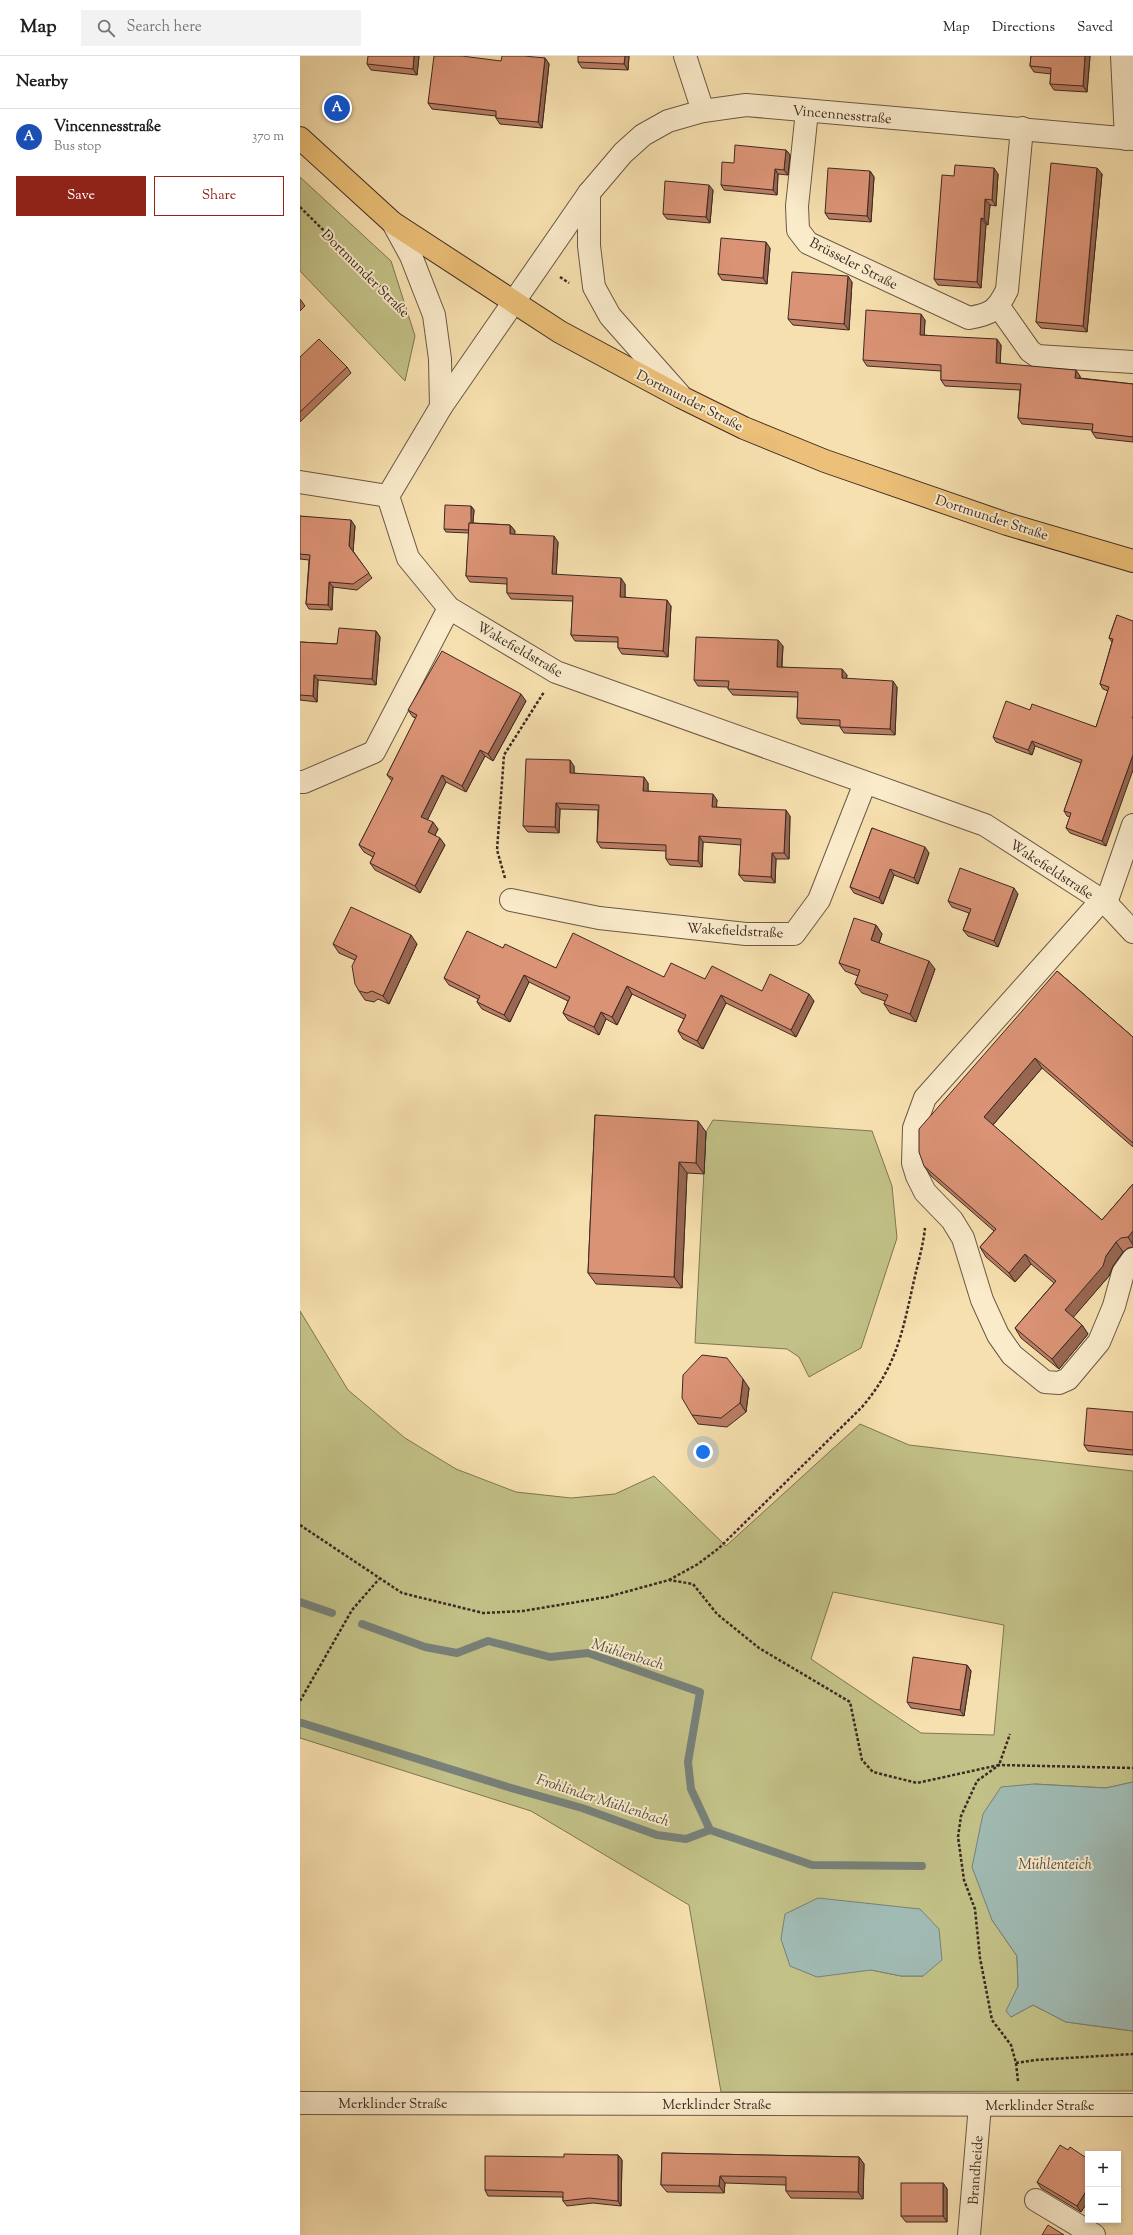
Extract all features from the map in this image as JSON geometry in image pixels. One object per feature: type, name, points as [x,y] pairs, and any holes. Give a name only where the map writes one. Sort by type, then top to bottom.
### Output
[{"type":"main road","name":"Dortmunder Straße","points":[[300,138],[393,223],[560,332],[681,397],[744,428],[825,460],[1007,524],[1133,561]]},
{"type":"street","points":[[685,56],[703,111]]},
{"type":"street","name":"Vincennesstraße","points":[[514,303],[589,193],[623,153],[643,135],[668,121],[703,111],[746,105],[1022,128],[1130,139],[1122,56]]},
{"type":"street","name":"Brüsseler Straße","points":[[807,111],[796,206],[798,230],[808,243],[969,318],[987,314],[999,306]]},
{"type":"street","points":[[1022,128],[1007,290],[999,306],[1030,351],[1037,356],[1133,362]]},
{"type":"street","points":[[589,193],[589,246],[594,287],[610,316],[681,397]]},
{"type":"street","points":[[393,223],[411,256],[434,315],[440,359],[441,407]]},
{"type":"street","points":[[300,482],[388,496],[441,407],[514,303]]},
{"type":"street","name":"Wakefieldstraße","points":[[388,496],[408,558],[449,608],[556,672],[985,825],[1104,902],[1133,932]]},
{"type":"street","points":[[300,782],[304,782],[374,752],[449,608]]},
{"type":"street","name":"Wakefieldstraße","points":[[511,900],[599,918],[746,934],[794,934],[819,900],[865,783]]},
{"type":"street","name":"Wakefieldstraße","points":[[1104,902],[1133,825]]},
{"type":"street","points":[[1104,902],[925,1098],[914,1128],[914,1163],[917,1176],[928,1196],[952,1220],[962,1238],[982,1300],[998,1335],[1012,1355],[1045,1382],[1059,1384],[1068,1379],[1099,1342],[1114,1306],[1123,1273],[1133,1259]]},
{"type":"street","name":"Merklinder Straße","points":[[300,2102],[715,2105],[950,2103],[980,2105],[1133,2105]]},
{"type":"street","name":"Brandheide","points":[[969,2235],[980,2105]]},
{"type":"street","points":[[1036,2200],[1094,2235]]},
{"type":"path","name":"Dortmunder Straße","points":[[300,207],[410,316]]},
{"type":"path","points":[[541,264],[570,284]]},
{"type":"path","points":[[511,900],[497,850],[504,755],[556,672]]},
{"type":"path","points":[[300,1525],[379,1580],[402,1593],[484,1613],[523,1611],[607,1597],[669,1580],[698,1564],[718,1549],[862,1407],[877,1390],[892,1364],[902,1336],[924,1241],[928,1196]]},
{"type":"path","points":[[300,1700],[352,1610],[379,1580]]},
{"type":"path","points":[[669,1580],[693,1584],[716,1614],[748,1640],[850,1702],[862,1760],[873,1772],[916,1783],[999,1765],[1133,1768]]},
{"type":"path","points":[[1010,1734],[999,1765],[977,1781],[961,1816],[958,1837],[964,1880],[975,1909],[980,1958],[992,2020],[1010,2045],[1016,2063],[1018,2080]]},
{"type":"path","points":[[1016,2063],[1035,2060],[1133,2054]]},
{"type":"shaded area","points":[[300,177],[391,261],[415,336],[405,381],[300,271]]},
{"type":"shaded area","points":[[713,1120],[872,1131],[892,1186],[897,1238],[861,1348],[809,1377],[799,1357],[787,1349],[695,1343],[706,1132]]},
{"type":"shaded area","points":[[300,1311],[348,1390],[405,1438],[456,1469],[516,1492],[571,1498],[615,1494],[654,1476],[726,1546],[860,1424],[909,1445],[1133,1471],[1133,1782],[1106,1788],[1034,1784],[992,1920],[1017,1956],[1018,1986],[1011,2017],[1033,2005],[1066,2022],[1133,2031],[1133,2091],[721,2092],[689,1905],[531,1811],[300,1738]],"holes":[[[833,1592],[1004,1625],[994,1735],[921,1733],[811,1659]],[[871,1970],[923,1976],[901,1976]]]},
{"type":"water","name":"Mühlenteich","points":[[1133,1782],[1133,2031],[1066,2022],[1033,2005],[1011,2017],[1006,2011],[1018,1986],[1017,1956],[992,1920],[972,1867],[983,1814],[1001,1787],[1034,1784],[1106,1788]]},
{"type":"water","points":[[818,1898],[920,1909],[939,1929],[942,1960],[923,1976],[901,1976],[871,1970],[817,1977],[790,1966],[781,1939],[785,1914]]},
{"type":"building","points":[[368,56],[414,56],[413,69],[367,64]]},
{"type":"building","points":[[434,56],[462,56],[501,61],[502,56],[545,58],[538,122],[496,118],[496,111],[428,103]]},
{"type":"building","points":[[578,56],[625,56],[624,64],[578,62]]},
{"type":"building","points":[[1031,56],[1085,56],[1083,86],[1050,84],[1051,68],[1030,66]]},
{"type":"building","points":[[735,145],[786,150],[784,170],[775,169],[773,190],[721,185],[722,162],[734,163]]},
{"type":"building","points":[[1051,163],[1097,168],[1083,326],[1036,322]]},
{"type":"building","points":[[955,165],[994,168],[992,200],[985,199],[984,219],[981,218],[977,282],[934,279],[942,175],[954,176]]},
{"type":"building","points":[[828,168],[870,171],[867,216],[825,213]]},
{"type":"building","points":[[665,181],[709,185],[706,217],[663,214]]},
{"type":"building","points":[[721,238],[766,242],[763,278],[718,274]]},
{"type":"building","points":[[792,272],[848,276],[844,324],[788,319]]},
{"type":"building","points":[[866,310],[921,314],[920,335],[997,339],[996,363],[1076,370],[1075,378],[1133,384],[1133,437],[1092,432],[1093,424],[1018,418],[1021,384],[941,380],[941,365],[863,360]]},
{"type":"building","points":[[319,339],[347,367],[300,412],[300,357]]},
{"type":"building","points":[[445,505],[471,506],[471,523],[469,523],[469,530],[444,529]]},
{"type":"building","points":[[300,516],[351,520],[349,546],[369,573],[353,584],[329,582],[328,605],[306,604],[310,555],[300,554]]},
{"type":"building","points":[[469,523],[510,525],[510,534],[554,536],[552,574],[621,578],[620,597],[667,600],[663,651],[618,648],[618,637],[571,635],[573,596],[507,593],[507,578],[466,576]]},
{"type":"building","points":[[1117,615],[1133,621],[1133,755],[1102,841],[1066,828],[1071,813],[1064,811],[1082,760],[1032,741],[1028,750],[993,737],[1006,701],[1030,710],[1032,704],[1096,727],[1109,687],[1100,684],[1113,639],[1109,638]]},
{"type":"building","points":[[339,628],[376,631],[372,679],[314,675],[313,696],[300,695],[300,642],[337,644]]},
{"type":"building","points":[[696,637],[778,640],[777,667],[842,669],[842,678],[893,681],[890,729],[840,727],[840,720],[797,718],[798,692],[728,689],[729,681],[694,680]]},
{"type":"building","points":[[442,651],[521,694],[488,754],[480,750],[462,786],[442,775],[421,817],[433,822],[428,832],[440,838],[415,886],[370,863],[375,853],[359,845],[393,778],[387,775],[417,715],[408,710]]},
{"type":"building","points":[[526,759],[570,760],[570,773],[644,777],[643,791],[713,794],[712,807],[786,810],[784,853],[772,853],[771,877],[739,875],[741,839],[699,836],[698,861],[666,859],[666,845],[597,842],[599,805],[556,803],[555,827],[523,826]]},
{"type":"building","points":[[872,828],[925,847],[914,878],[890,869],[879,898],[850,887]]},
{"type":"building","points":[[960,868],[1014,888],[994,941],[963,930],[971,909],[948,901]]},
{"type":"building","points":[[351,907],[411,935],[383,996],[372,991],[367,993],[359,991],[355,984],[352,966],[357,956],[333,944]]},
{"type":"building","points":[[854,918],[876,925],[871,940],[929,961],[910,1014],[884,1004],[888,995],[855,984],[860,970],[839,963]]},
{"type":"building","points":[[467,931],[503,948],[505,944],[556,968],[573,933],[664,977],[671,963],[705,979],[712,966],[762,991],[770,974],[809,994],[791,1030],[721,995],[697,1041],[678,1031],[686,1015],[627,986],[612,1017],[601,1012],[594,1027],[563,1013],[570,997],[524,975],[504,1015],[477,1002],[480,996],[444,978]]},
{"type":"building","points":[[1057,971],[1133,1037],[1133,1143],[1035,1058],[984,1117],[1102,1220],[1133,1184],[1133,1231],[1128,1237],[1121,1238],[1116,1242],[1106,1256],[1103,1266],[1065,1310],[1082,1325],[1052,1359],[1015,1328],[1056,1281],[1025,1254],[1009,1273],[980,1247],[996,1229],[924,1166],[919,1152],[919,1129]]},
{"type":"building","points":[[595,1115],[698,1121],[696,1163],[679,1162],[674,1277],[588,1273]]},
{"type":"building","points":[[702,1355],[727,1358],[743,1379],[740,1403],[721,1418],[692,1415],[682,1398],[683,1375]]},
{"type":"building","points":[[1087,1408],[1133,1412],[1133,1450],[1084,1445]]},
{"type":"building","points":[[913,1657],[967,1665],[960,1710],[907,1702]]},
{"type":"building","points":[[1060,2145],[1068,2150],[1070,2147],[1085,2157],[1085,2193],[1077,2206],[1037,2182]]},
{"type":"building","points":[[662,2153],[859,2157],[858,2192],[786,2191],[786,2177],[720,2176],[719,2186],[661,2185]]},
{"type":"building","points":[[564,2154],[618,2155],[618,2201],[589,2198],[563,2201],[563,2192],[485,2190],[485,2156],[564,2157]]},
{"type":"building","points":[[901,2183],[943,2183],[943,2216],[901,2216]]},
{"type":"building","points":[[1048,2225],[1064,2235],[1042,2235]]},
{"type":"waterway","name":"Mühlenbach","points":[[300,1602],[332,1613]]},
{"type":"waterway","name":"Mühlenbach","points":[[362,1624],[425,1647],[457,1653],[488,1641],[550,1657],[588,1653],[700,1692],[688,1762],[691,1789],[710,1830]]},
{"type":"waterway","name":"Frohlinder Mühlenbach","points":[[302,1723],[508,1787],[582,1808],[657,1835],[686,1839],[710,1830],[812,1865],[922,1866]]},
{"type":"place","name":"Vincennesstraße","points":[[337,108]]}]
